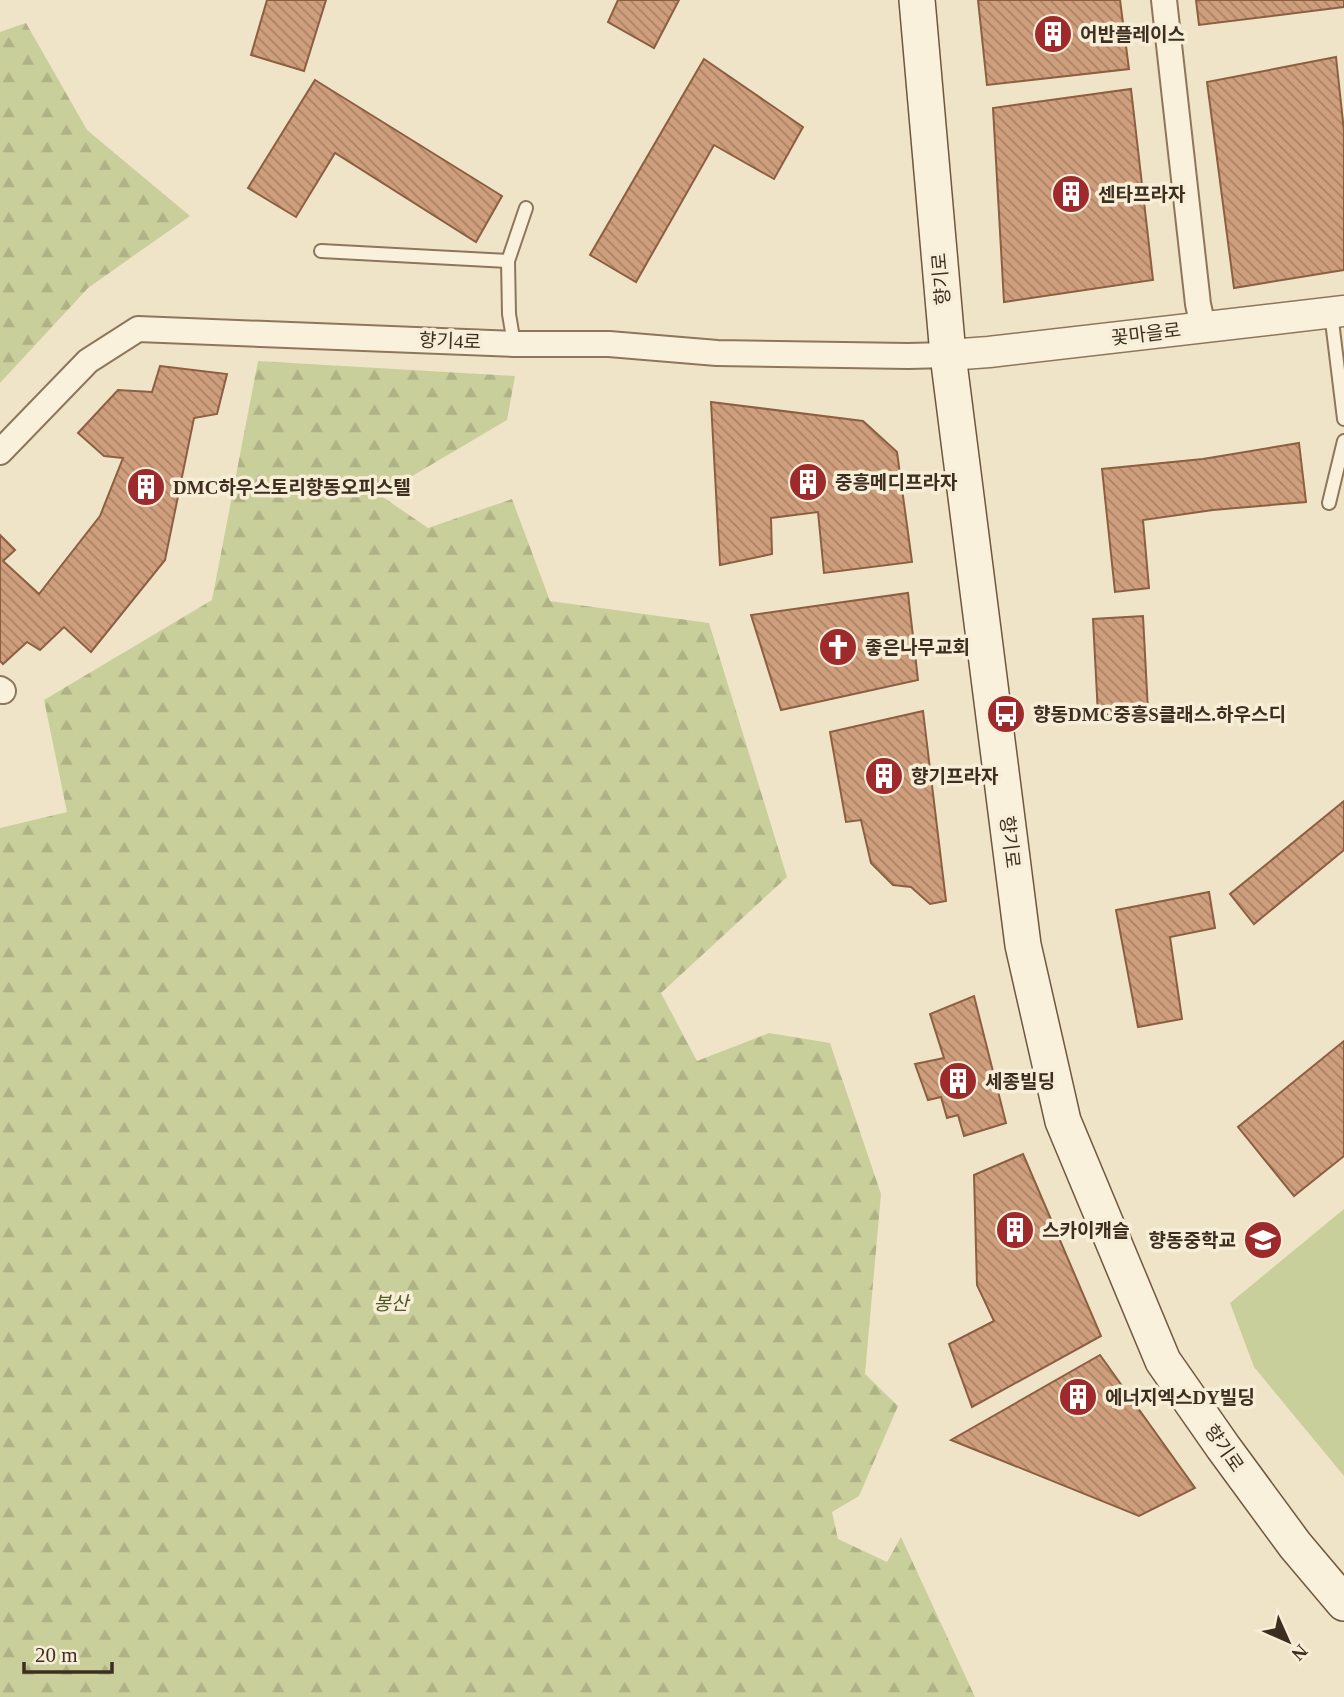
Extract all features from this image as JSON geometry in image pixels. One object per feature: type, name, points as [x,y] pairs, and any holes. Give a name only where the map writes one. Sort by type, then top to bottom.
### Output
[{"type":"main road","name":"향기로","points":[[917,0],[948,355],[1023,945],[1063,1121],[1163,1360],[1295,1545],[1344,1603]]},
{"type":"street","points":[[1164,0],[1198,304],[1203,327]]},
{"type":"street","name":"꽃마을로","points":[[948,355],[1337,312]]},
{"type":"street","name":"향기4로","points":[[0,452],[88,361],[138,329],[514,344],[609,344],[718,353],[948,355]]},
{"type":"lane","points":[[514,344],[509,314],[508,261],[526,208]]},
{"type":"lane","points":[[321,251],[508,261]]},
{"type":"lane","points":[[1337,312],[1344,419]]},
{"type":"lane","points":[[1329,503],[1344,441]]},
{"type":"green space","points":[[26,23],[87,130],[190,216],[88,288],[0,383],[0,32]]},
{"type":"green space","name":"봉산","points":[[258,361],[515,376],[507,420],[380,495],[428,528],[512,499],[550,601],[709,623],[787,877],[661,993],[697,1061],[769,1033],[830,1043],[881,1194],[865,1374],[898,1406],[859,1496],[832,1512],[838,1539],[887,1562],[901,1537],[975,1697],[0,1697],[0,828],[67,812],[44,700],[212,600]]},
{"type":"green space","points":[[1344,1209],[1344,1476],[1254,1367],[1230,1303]]},
{"type":"building","points":[[267,0],[326,0],[304,71],[251,55]]},
{"type":"building","points":[[618,0],[679,0],[654,48],[608,22]]},
{"type":"building","name":"어반플레이스","points":[[978,0],[1120,0],[1129,69],[987,85]]},
{"type":"building","points":[[1196,0],[1344,0],[1344,7],[1199,25]]},
{"type":"building","points":[[1336,57],[1344,131],[1344,270],[1234,288],[1207,82]]},
{"type":"building","points":[[704,59],[803,127],[774,179],[714,145],[636,282],[590,255]]},
{"type":"building","points":[[315,80],[502,196],[476,242],[335,153],[296,217],[248,188]]},
{"type":"building","name":"센타프라자","points":[[1131,89],[1153,280],[1004,302],[993,108]]},
{"type":"building","name":"DMC하우스토리향동오피스텔","points":[[160,366],[227,374],[217,414],[194,418],[165,560],[91,652],[64,627],[40,650],[27,642],[3,664],[0,661],[0,535],[15,550],[3,561],[39,594],[100,516],[123,458],[104,456],[78,433],[118,390],[152,392]]},
{"type":"building","name":"중흥메디프라자","points":[[711,402],[863,421],[897,452],[912,562],[824,573],[818,512],[771,518],[772,554],[720,565]]},
{"type":"building","points":[[1299,443],[1306,502],[1213,510],[1143,520],[1149,588],[1115,592],[1102,469],[1203,459]]},
{"type":"building","name":"좋은나무교회","points":[[908,593],[918,680],[781,710],[751,615]]},
{"type":"building","points":[[1143,616],[1148,711],[1098,715],[1093,619]]},
{"type":"building","name":"향기프라자","points":[[923,711],[946,901],[930,904],[911,887],[893,885],[871,863],[861,820],[846,822],[830,732]]},
{"type":"building","points":[[1344,801],[1344,850],[1254,924],[1230,894]]},
{"type":"building","points":[[1209,892],[1215,928],[1170,937],[1182,1019],[1138,1027],[1116,910]]},
{"type":"building","name":"세종빌딩","points":[[974,996],[1006,1123],[964,1136],[958,1115],[947,1118],[941,1097],[928,1100],[915,1064],[944,1058],[930,1014]]},
{"type":"building","points":[[1344,1041],[1344,1156],[1294,1196],[1238,1127]]},
{"type":"building","name":"스카이캐슬","points":[[1023,1154],[1101,1336],[972,1407],[949,1344],[994,1321],[977,1285],[974,1175]]},
{"type":"building","name":"에너지엑스DY빌딩","points":[[1100,1355],[1195,1488],[1139,1516],[951,1440]]},
{"type":"place","name":"어반플레이스","points":[[1053,34]]},
{"type":"place","name":"센타프라자","points":[[1071,194]]},
{"type":"place","name":"중흥메디프라자","points":[[808,482]]},
{"type":"place","name":"DMC하우스토리향동오피스텔","points":[[146,487]]},
{"type":"place","name":"좋은나무교회","points":[[838,647]]},
{"type":"place","name":"향동DMC중흥S클래스.하우스디","points":[[1006,714]]},
{"type":"place","name":"향기프라자","points":[[884,776]]},
{"type":"place","name":"세종빌딩","points":[[958,1081]]},
{"type":"place","name":"스카이캐슬","points":[[1015,1230]]},
{"type":"place","name":"향동중학교","points":[[1263,1240]]},
{"type":"place","name":"에너지엑스DY빌딩","points":[[1078,1397]]}]
